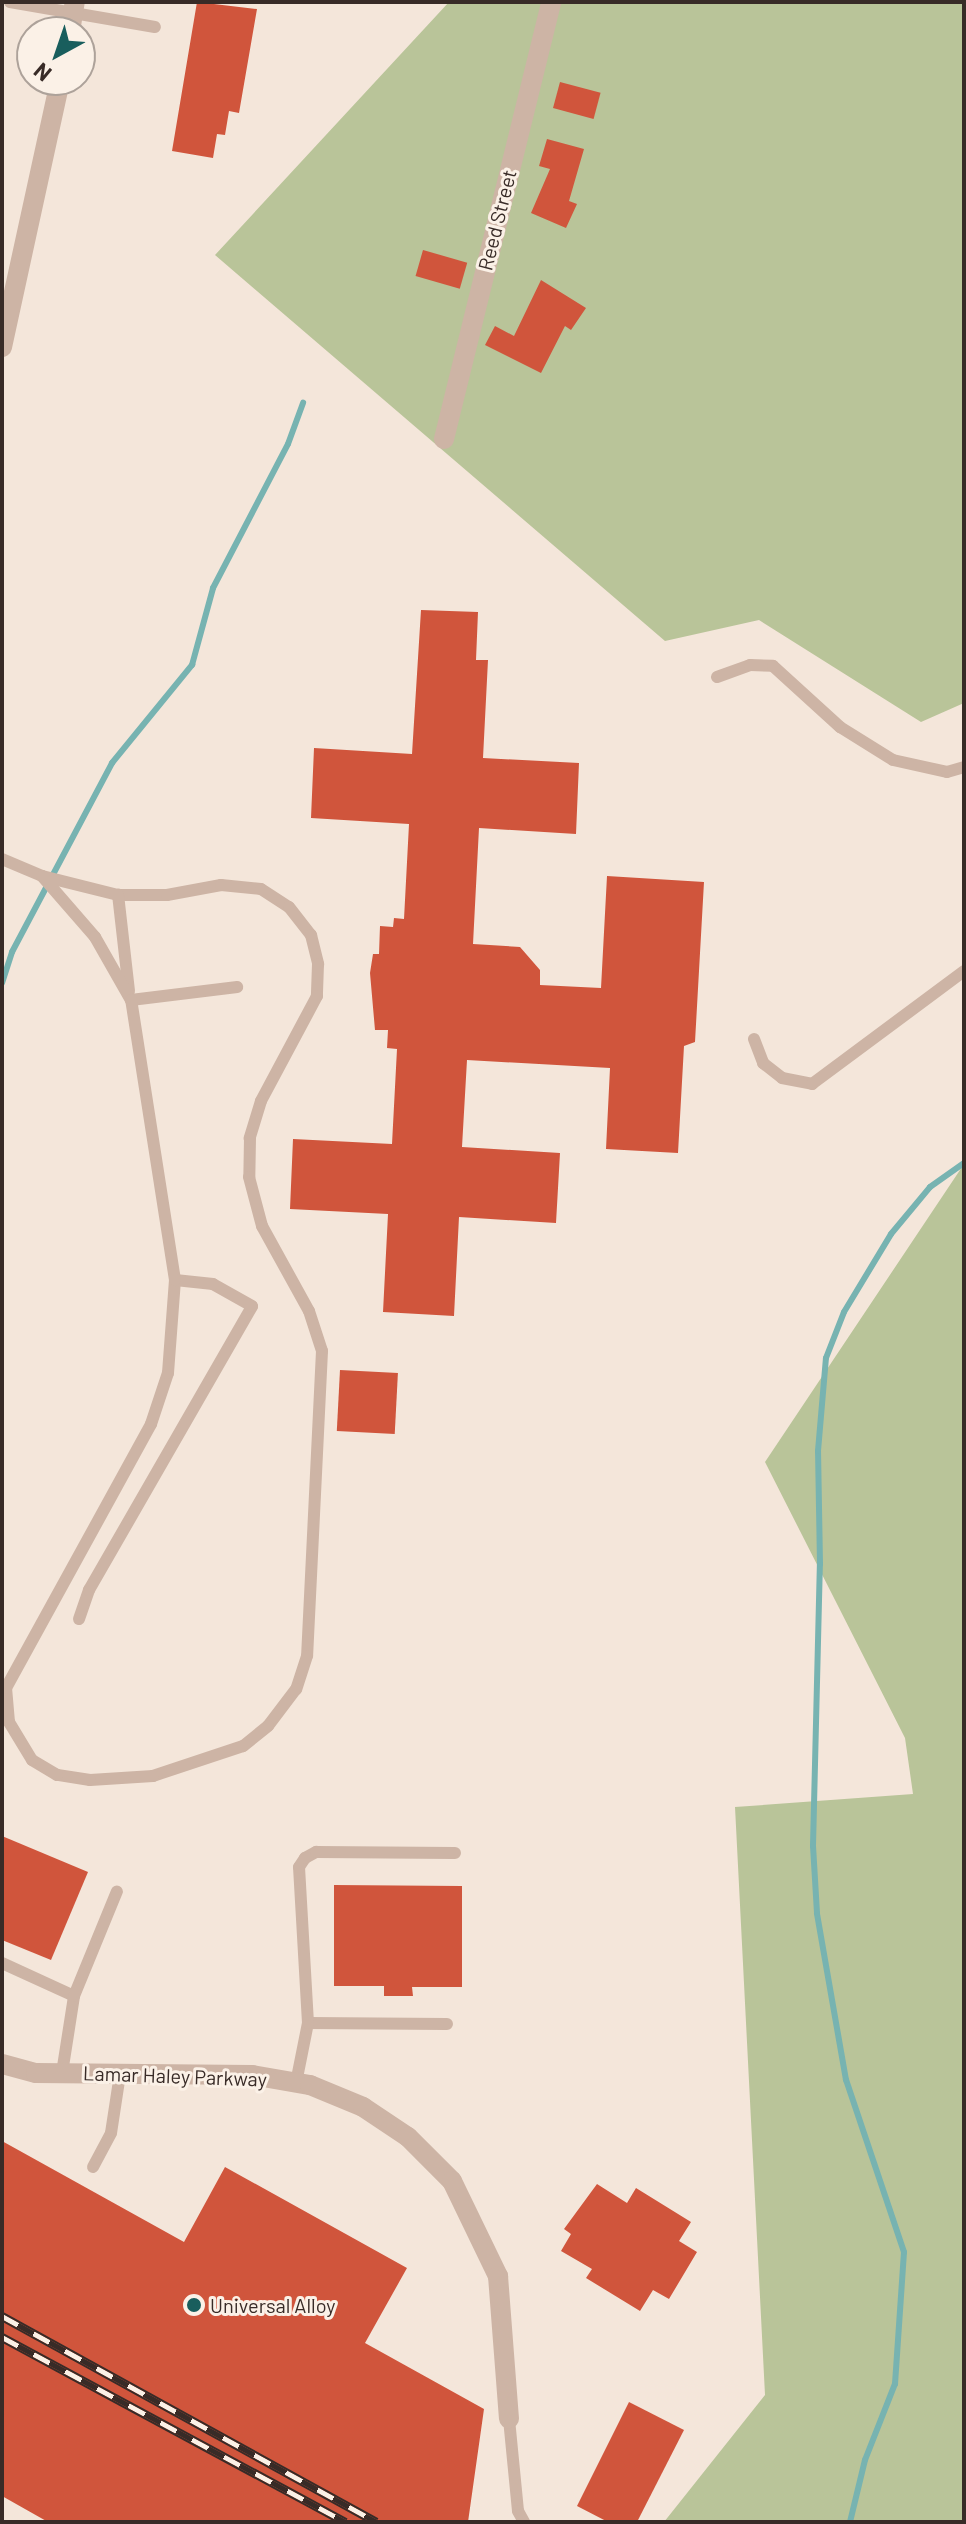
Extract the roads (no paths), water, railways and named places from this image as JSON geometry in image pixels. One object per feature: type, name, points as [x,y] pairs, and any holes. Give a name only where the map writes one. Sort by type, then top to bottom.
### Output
[{"type":"street","name":"Reed Street","points":[[444,439],[551,2]]},
{"type":"street","points":[[2,347],[57,96]]},
{"type":"street","name":"Lamar Haley Parkway","points":[[2,2064],[62,2073],[252,2075],[296,2083],[363,2107],[408,2137],[452,2181],[498,2276],[509,2419]]},
{"type":"lane","points":[[10,2],[73,16]]},
{"type":"lane","points":[[96,19],[155,27]]},
{"type":"lane","points":[[717,677],[750,665],[773,666],[840,727],[893,760],[947,772],[964,767]]},
{"type":"lane","points":[[2,859],[42,876],[118,895],[167,895],[221,885],[261,889],[289,907],[311,935],[318,964],[317,996],[261,1101],[250,1138],[250,1164],[262,1226],[309,1311],[322,1351],[307,1656],[296,1689],[268,1726],[243,1746],[153,1776],[90,1780],[57,1775],[32,1760],[9,1722],[6,1688],[151,1424],[168,1373],[175,1280],[130,996],[129,955],[118,895]]},
{"type":"lane","points":[[42,876],[95,937],[130,996]]},
{"type":"lane","points":[[754,1039],[763,1063],[782,1078],[812,1084],[964,971]]},
{"type":"lane","points":[[130,996],[237,987]]},
{"type":"lane","points":[[79,1619],[89,1590],[252,1306],[213,1284],[175,1280]]},
{"type":"lane","points":[[296,2083],[308,2023],[299,1867],[305,1858],[316,1852],[455,1853]]},
{"type":"lane","points":[[62,2073],[74,1996],[117,1891]]},
{"type":"lane","points":[[2,1963],[74,1996]]},
{"type":"lane","points":[[308,2023],[447,2024]]},
{"type":"lane","points":[[93,2167],[111,2133],[120,2074]]},
{"type":"lane","points":[[509,2419],[518,2511],[524,2522]]},
{"type":"waterway","points":[[2,983],[12,952],[112,763],[192,665],[213,588],[288,444],[303,403]]},
{"type":"waterway","points":[[850,2522],[865,2460],[895,2384],[904,2252],[846,2080],[817,1913],[813,1846],[820,1564],[818,1451],[826,1358],[844,1312],[891,1234],[930,1187],[964,1163]]},
{"type":"railway","points":[[2,2316],[376,2522]]},
{"type":"railway","points":[[2,2337],[345,2522]]},
{"type":"place","name":"Universal Alloy","points":[[194,2305]]}]
